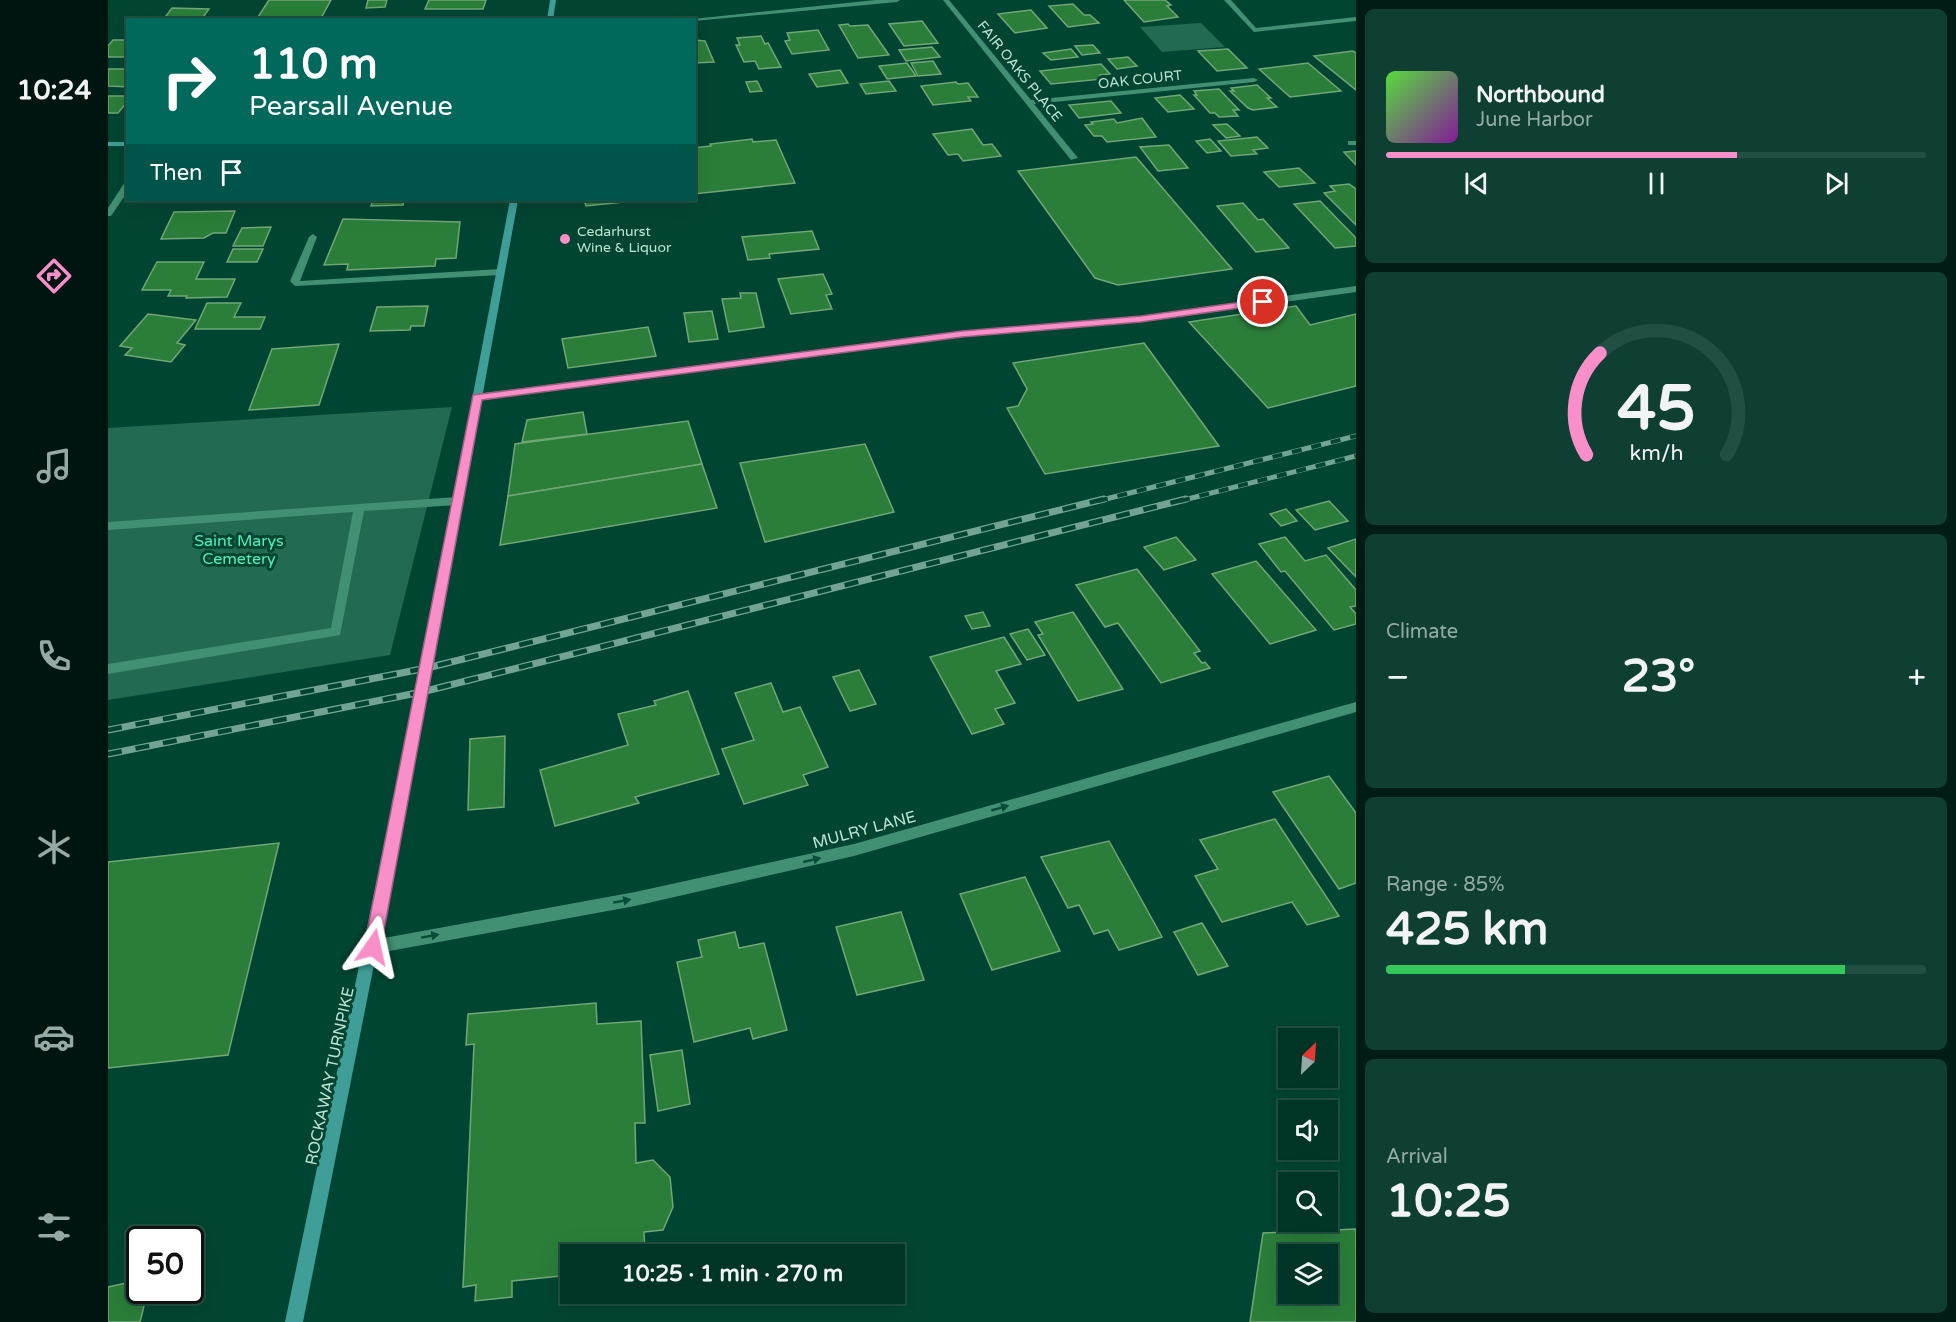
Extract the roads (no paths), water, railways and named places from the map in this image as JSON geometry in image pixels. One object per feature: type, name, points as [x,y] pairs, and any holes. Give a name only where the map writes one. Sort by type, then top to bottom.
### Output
[{"type":"main road","points":[[550,18],[553,0]]},
{"type":"main road","points":[[108,144],[126,144]]},
{"type":"main road","name":"ROCKAWAY TURNPIKE","points":[[294,1322],[373,947],[514,201]]},
{"type":"street","points":[[696,19],[897,0]]},
{"type":"street","name":"FAIR OAKS PLACE","points":[[946,0],[1074,158]]},
{"type":"street","points":[[1227,0],[1254,30],[1356,19]]},
{"type":"street","name":"OAK COURT","points":[[1029,102],[1254,80]]},
{"type":"street","points":[[108,214],[126,187]]},
{"type":"street","points":[[313,237],[294,281],[298,284],[501,272]]},
{"type":"street","points":[[477,397],[962,334],[1141,319],[1356,289]]},
{"type":"street","points":[[108,526],[458,501]]},
{"type":"street","points":[[108,669],[336,632],[359,508]]},
{"type":"street","name":"MULRY LANE","points":[[373,947],[634,899],[854,850],[1356,707]]},
{"type":"railway","points":[[1098,501],[1356,436]]},
{"type":"railway","points":[[1180,501],[1356,456]]},
{"type":"railway","points":[[108,730],[427,668],[1104,499]]},
{"type":"railway","points":[[108,754],[422,692],[1186,499]]},
{"type":"place","name":"Cedarhurst Wine & Liquor","points":[[565,239]]},
{"type":"park label","name":"Saint Marys Cemetery","points":[[239,549]]}]
